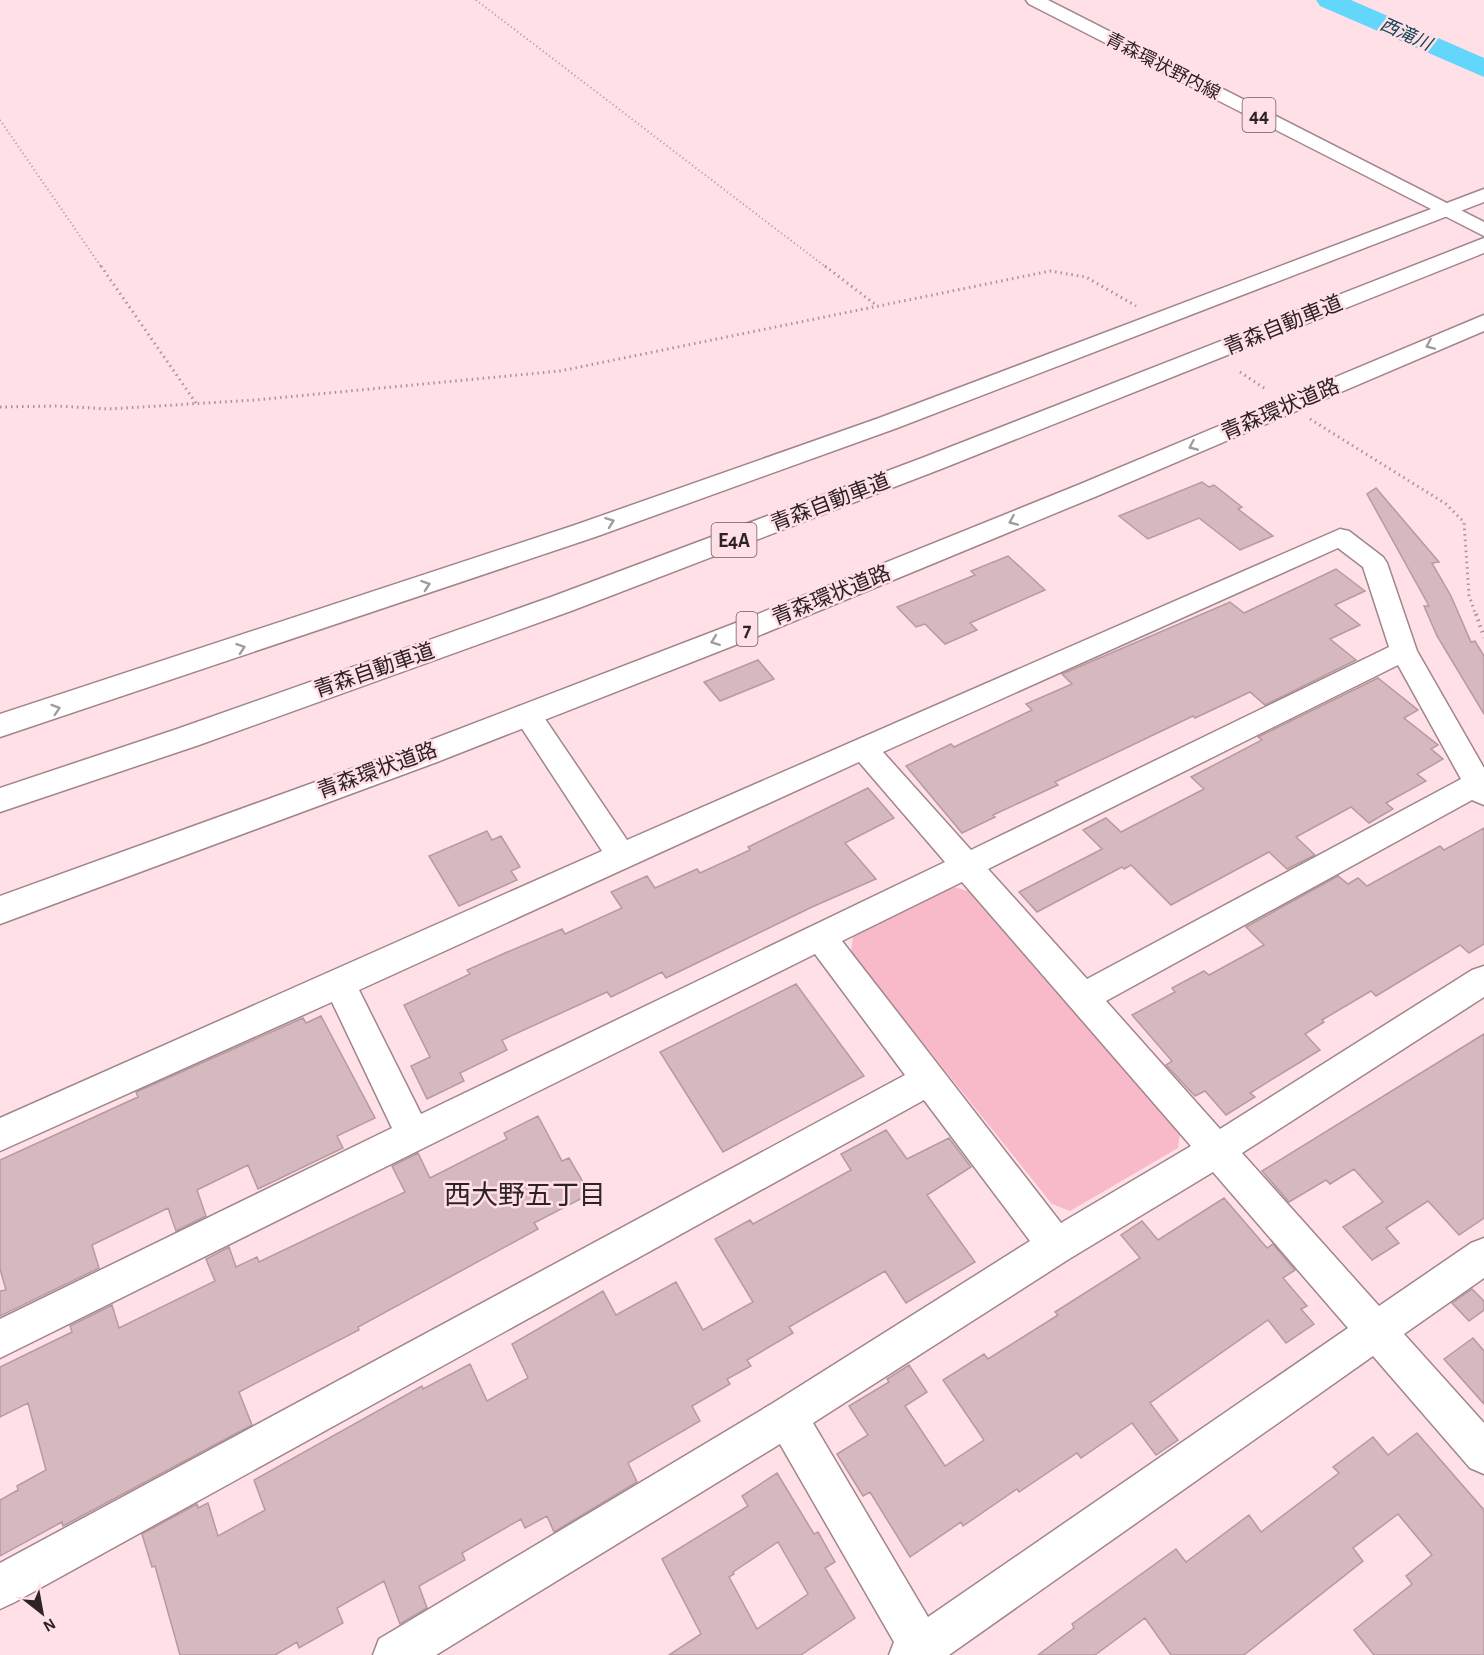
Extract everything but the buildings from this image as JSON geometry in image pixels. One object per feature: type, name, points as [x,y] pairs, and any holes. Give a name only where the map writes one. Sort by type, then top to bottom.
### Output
[{"type":"main road","name":"青森環状野内線","points":[[1035,0],[1484,230]]},
{"type":"main road","points":[[0,726],[585,531],[888,423],[1484,195]]},
{"type":"main road","name":"青森自動車道","points":[[0,800],[589,595],[989,442],[1484,245]]},
{"type":"main road","name":"青森環状道路","points":[[0,910],[527,714],[845,590],[1289,406],[1484,321]]},
{"type":"street","points":[[0,1135],[1340,537],[1374,563],[1404,651],[1481,788],[1082,998]]},
{"type":"street","points":[[0,1339],[413,1134],[821,938],[1404,651]]},
{"type":"street","points":[[527,714],[621,856]]},
{"type":"street","points":[[864,749],[1484,1454]]},
{"type":"street","points":[[821,938],[1056,1246]]},
{"type":"street","points":[[395,1655],[786,1417],[1056,1246],[1217,1150],[1484,980]]},
{"type":"street","points":[[340,984],[413,1134]]},
{"type":"street","points":[[0,1587],[928,1080]]},
{"type":"street","points":[[786,1417],[920,1653],[1484,1256]]},
{"type":"path","points":[[476,0],[877,305]]},
{"type":"path","points":[[0,120],[196,403]]},
{"type":"path","points":[[0,407],[57,406],[109,409],[255,400],[560,371],[1050,271],[1071,271],[1089,277],[1159,320]]},
{"type":"path","points":[[1289,406],[1446,504],[1464,522],[1469,596],[1484,637]]},
{"type":"shaded area","points":[[954,887],[971,892],[1180,1132],[1178,1148],[1070,1211],[1052,1204],[851,953],[853,936]]},
{"type":"waterway","name":"西滝川","points":[[1329,0],[1484,68]]},
{"type":"district","name":"西大野五丁目","points":[[525,1195]]}]
